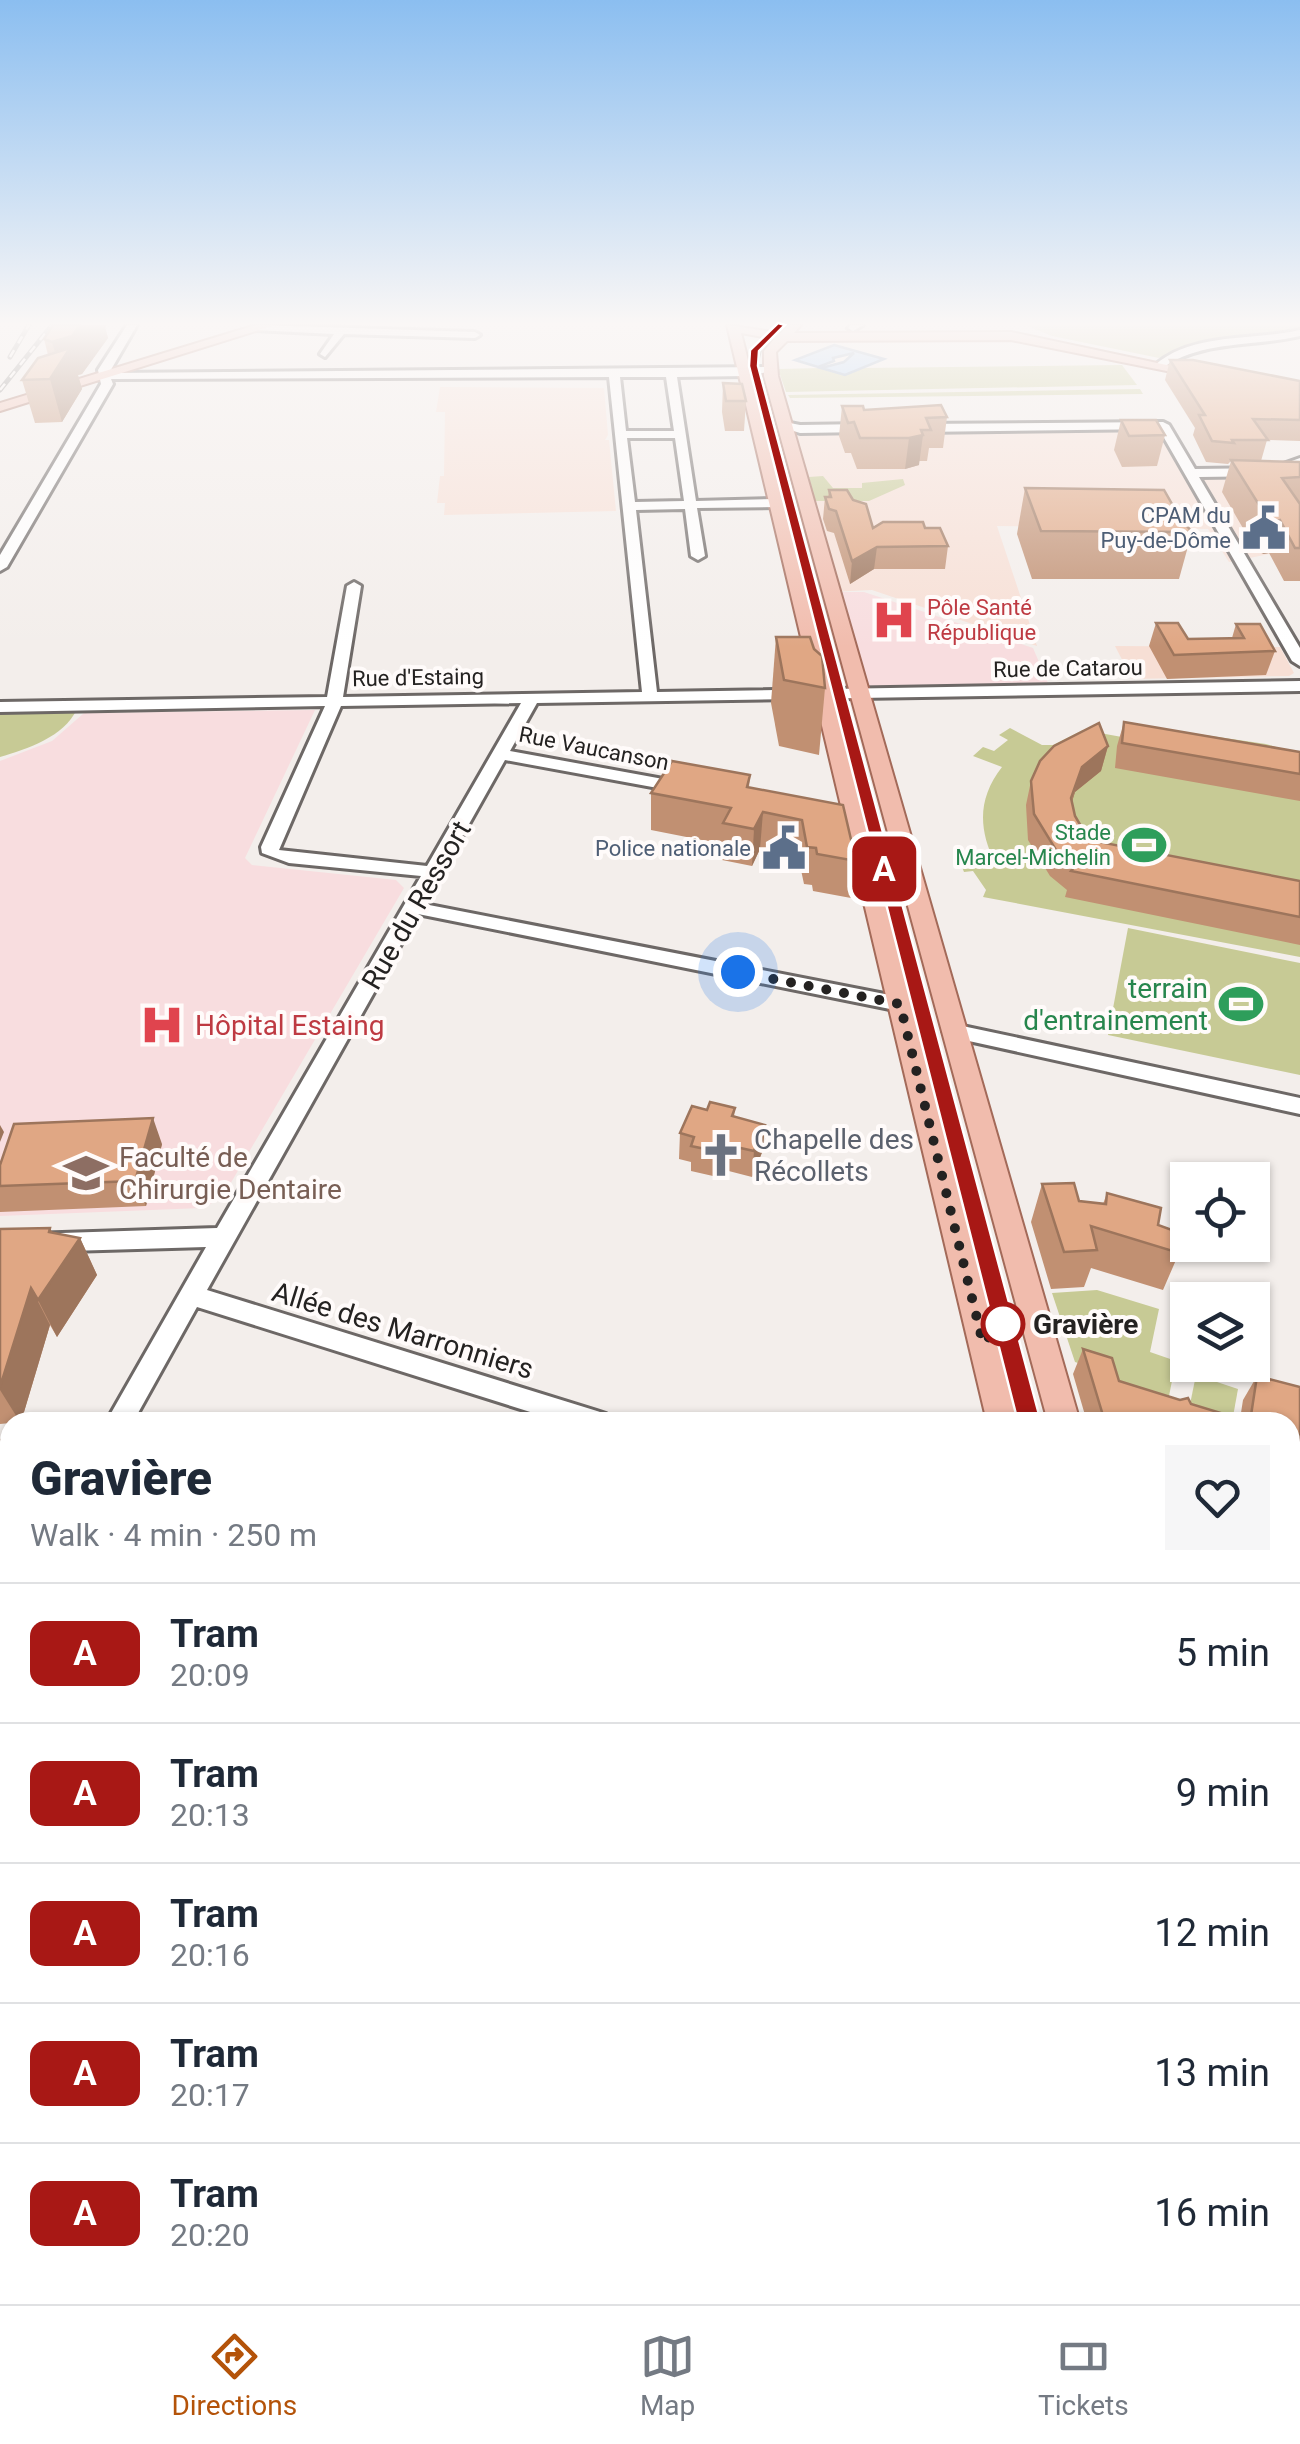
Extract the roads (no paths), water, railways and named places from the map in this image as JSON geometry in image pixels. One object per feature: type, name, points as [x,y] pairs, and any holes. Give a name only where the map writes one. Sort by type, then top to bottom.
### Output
[{"type":"main road","points":[[760,433],[777,503],[953,1031],[1061,1412]]},
{"type":"main road","points":[[792,433],[840,693],[847,819],[900,1004],[1000,1412]]},
{"type":"street","points":[[0,544],[67,433]]},
{"type":"street","points":[[0,567],[78,433]]},
{"type":"street","points":[[1168,433],[1300,661]]},
{"type":"street","points":[[650,695],[620,435],[680,434],[698,556]]},
{"type":"street","points":[[1192,473],[1259,474],[1300,462]]},
{"type":"street","points":[[628,506],[777,503]]},
{"type":"street","points":[[354,586],[334,702],[270,846],[272,853],[290,858],[434,872]]},
{"type":"street","name":"Rue de Catarou","points":[[840,693],[1300,686]]},
{"type":"street","name":"Rue d'Estaing","points":[[0,707],[840,693]]},
{"type":"street","name":"Rue du Ressort","points":[[125,1412],[532,698]]},
{"type":"street","name":"Rue Vaucanson","points":[[502,754],[696,790]]},
{"type":"street","points":[[415,908],[900,1004]]},
{"type":"street","points":[[953,1031],[1300,1106]]},
{"type":"street","points":[[0,1244],[223,1237]]},
{"type":"street","name":"Allée des Marronniers","points":[[190,1295],[566,1412]]},
{"type":"tram line","name":"A","points":[[771,433],[930,1054],[1026,1412]]},
{"type":"tram line","points":[[775,433],[1014,1334]]},
{"type":"tram line","points":[[1013,1332],[1034,1412]]},
{"type":"place","name":"CPAM du Puy-de-Dôme","points":[[1264,528]]},
{"type":"place","name":"Pôle Santé République","points":[[894,620]]},
{"type":"place","name":"Stade Marcel-Michelin","points":[[1144,845]]},
{"type":"place","name":"Police nationale","points":[[784,848]]},
{"type":"place","name":"terrain d'entrainement","points":[[1241,1004]]},
{"type":"place","name":"Hôpital Estaing","points":[[162,1025]]},
{"type":"place","name":"Chapelle des Récollets","points":[[721,1155]]},
{"type":"place","name":"Faculté de Chirurgie Dentaire","points":[[86,1173]]},
{"type":"place","name":"Gravière","points":[[1003,1324]]}]
